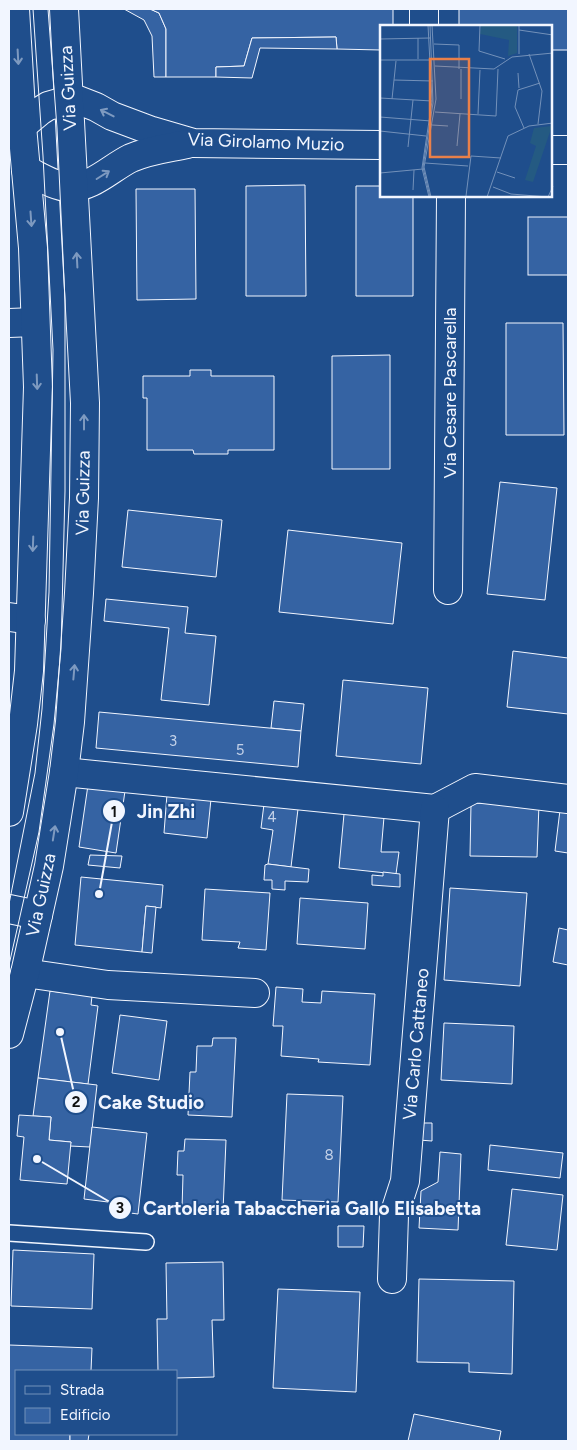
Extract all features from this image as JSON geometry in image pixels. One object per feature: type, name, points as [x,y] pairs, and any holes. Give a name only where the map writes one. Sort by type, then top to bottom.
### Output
[{"type":"street","points":[[9,812],[23,724],[28,671],[20,618],[38,386],[22,323],[33,248],[22,126],[15,9]]},
{"type":"street","name":"Via Guizza","points":[[9,1034],[38,915],[64,772],[70,722],[84,498],[84,403],[64,9]]},
{"type":"street","points":[[424,9],[424,25]]},
{"type":"street","points":[[22,126],[48,106],[68,100]]},
{"type":"street","name":"Via Girolamo Muzio","points":[[68,100],[86,102],[112,116],[152,131],[193,143],[380,144]]},
{"type":"street","points":[[26,170],[60,186],[74,187],[94,181],[130,158],[154,150],[193,143]]},
{"type":"street","points":[[552,150],[568,150]]},
{"type":"street","name":"Via Cesare Pascarella","points":[[448,590],[451,198]]},
{"type":"street","points":[[64,772],[435,809],[475,788],[568,799]]},
{"type":"street","name":"Via Carlo Cattaneo","points":[[392,1279],[394,1215],[406,1172],[435,809]]},
{"type":"street","points":[[9,909],[38,915]]},
{"type":"street","points":[[24,973],[108,985],[255,993]]},
{"type":"lane","points":[[9,1233],[146,1242]]},
{"type":"building","points":[[124,9],[150,9],[159,13],[166,29],[166,77],[154,77],[152,36],[144,20]]},
{"type":"building","points":[[150,9],[393,9],[393,25],[380,25],[380,50],[337,49],[336,37],[252,38],[244,66],[216,67],[216,77],[166,77],[166,29],[159,13]]},
{"type":"building","points":[[459,9],[568,9],[568,50],[552,50],[552,25],[459,25]]},
{"type":"building","points":[[336,37],[337,49],[260,48],[252,78],[216,77],[216,67],[244,66],[252,38]]},
{"type":"building","points":[[305,185],[306,296],[246,296],[246,186]]},
{"type":"building","points":[[356,186],[380,186],[380,198],[413,198],[413,296],[356,296]]},
{"type":"building","points":[[136,189],[195,189],[196,299],[137,300]]},
{"type":"building","points":[[528,217],[568,217],[568,275],[528,275]]},
{"type":"building","points":[[506,323],[563,323],[564,435],[506,435]]},
{"type":"building","points":[[390,355],[390,469],[332,469],[332,356]]},
{"type":"building","points":[[190,370],[211,370],[211,376],[274,376],[274,450],[228,450],[228,454],[194,454],[193,450],[147,450],[147,398],[143,398],[143,376],[190,376]]},
{"type":"building","points":[[500,482],[557,488],[545,600],[487,594]]},
{"type":"building","points":[[128,510],[222,520],[216,577],[122,567]]},
{"type":"building","points":[[288,530],[402,543],[393,624],[279,612]]},
{"type":"building","points":[[106,599],[188,607],[185,633],[216,636],[209,705],[161,700],[169,628],[104,621]]},
{"type":"building","points":[[513,651],[568,658],[568,714],[507,707]]},
{"type":"building","points":[[343,680],[428,688],[421,764],[336,756]]},
{"type":"building","points":[[274,701],[304,704],[301,731],[271,728]]},
{"type":"building","points":[[99,712],[301,731],[298,767],[96,748]]},
{"type":"building","points":[[88,785],[125,791],[116,853],[79,847]]},
{"type":"building","points":[[167,794],[211,799],[207,838],[164,833]]},
{"type":"building","points":[[471,803],[539,804],[537,857],[470,856]]},
{"type":"building","points":[[264,804],[298,809],[291,867],[268,864],[273,830],[261,828]]},
{"type":"building","points":[[560,810],[568,811],[568,853],[555,851]]},
{"type":"building","points":[[344,814],[384,817],[381,852],[399,852],[396,874],[339,868]]},
{"type":"building","points":[[90,855],[122,856],[120,868],[88,865]]},
{"type":"building","points":[[265,865],[309,869],[308,882],[285,881],[285,890],[272,889],[272,880],[264,880]]},
{"type":"building","points":[[383,872],[400,874],[400,887],[372,885],[372,875],[383,876]]},
{"type":"building","points":[[81,877],[163,885],[161,908],[146,906],[142,952],[75,945]]},
{"type":"building","points":[[450,888],[527,893],[520,986],[444,980]]},
{"type":"building","points":[[205,889],[270,893],[266,950],[238,948],[240,942],[202,940]]},
{"type":"building","points":[[300,898],[368,903],[365,949],[297,944]]},
{"type":"building","points":[[146,906],[156,907],[152,953],[142,952]]},
{"type":"building","points":[[559,928],[568,930],[568,965],[553,962]]},
{"type":"building","points":[[276,987],[303,989],[302,1002],[321,1003],[322,991],[375,994],[370,1065],[318,1062],[319,1059],[281,1056],[283,1026],[273,1026]]},
{"type":"building","points":[[50,991],[92,996],[91,1005],[98,1006],[88,1084],[38,1078]]},
{"type":"building","points":[[120,1015],[167,1021],[159,1080],[112,1073]]},
{"type":"building","points":[[444,1023],[514,1026],[512,1084],[441,1080]]},
{"type":"building","points":[[213,1038],[236,1038],[232,1117],[188,1115],[190,1072],[196,1072],[197,1046],[212,1046]]},
{"type":"building","points":[[38,1078],[97,1085],[90,1147],[70,1146],[71,1142],[49,1140],[51,1117],[33,1116]]},
{"type":"building","points":[[287,1094],[343,1096],[338,1202],[282,1200]]},
{"type":"building","points":[[19,1115],[51,1117],[49,1140],[71,1142],[67,1184],[20,1180],[24,1137],[17,1136]]},
{"type":"building","points":[[419,1123],[432,1123],[432,1141],[419,1140]]},
{"type":"building","points":[[92,1127],[147,1133],[138,1214],[115,1211],[116,1203],[84,1199]]},
{"type":"building","points":[[185,1139],[226,1140],[223,1211],[182,1209],[183,1175],[177,1175],[178,1151],[184,1151]]},
{"type":"building","points":[[490,1145],[563,1153],[560,1178],[488,1170]]},
{"type":"building","points":[[440,1152],[461,1154],[458,1230],[419,1228],[421,1191],[438,1182]]},
{"type":"building","points":[[512,1189],[563,1195],[557,1250],[506,1245]]},
{"type":"building","points":[[338,1226],[364,1226],[363,1247],[338,1247]]},
{"type":"building","points":[[13,1250],[94,1254],[92,1309],[11,1306]]},
{"type":"building","points":[[223,1262],[224,1320],[212,1320],[214,1377],[178,1378],[178,1370],[158,1370],[157,1319],[167,1319],[166,1263]]},
{"type":"building","points":[[419,1279],[514,1281],[512,1374],[469,1372],[469,1363],[417,1362]]},
{"type":"building","points":[[278,1289],[360,1292],[356,1392],[273,1388]]},
{"type":"building","points":[[9,1345],[92,1348],[91,1370],[15,1370],[15,1435],[70,1435],[70,1441],[9,1441]]},
{"type":"building","points":[[414,1414],[501,1431],[499,1441],[408,1441]]},
{"type":"building","points":[[70,1435],[89,1435],[88,1441],[70,1441]]},
{"type":"tram line","points":[[9,904],[35,773],[42,709],[49,592],[53,350],[33,9]]},
{"type":"tram line","points":[[9,965],[39,832],[54,724],[61,649],[65,491],[65,300],[57,128],[48,9]]},
{"type":"place","name":"Jin Zhi","points":[[99,894]]},
{"type":"place","name":"Cake Studio","points":[[60,1032]]},
{"type":"place","name":"Cartoleria Tabaccheria Gallo Elisabetta","points":[[37,1159]]}]
